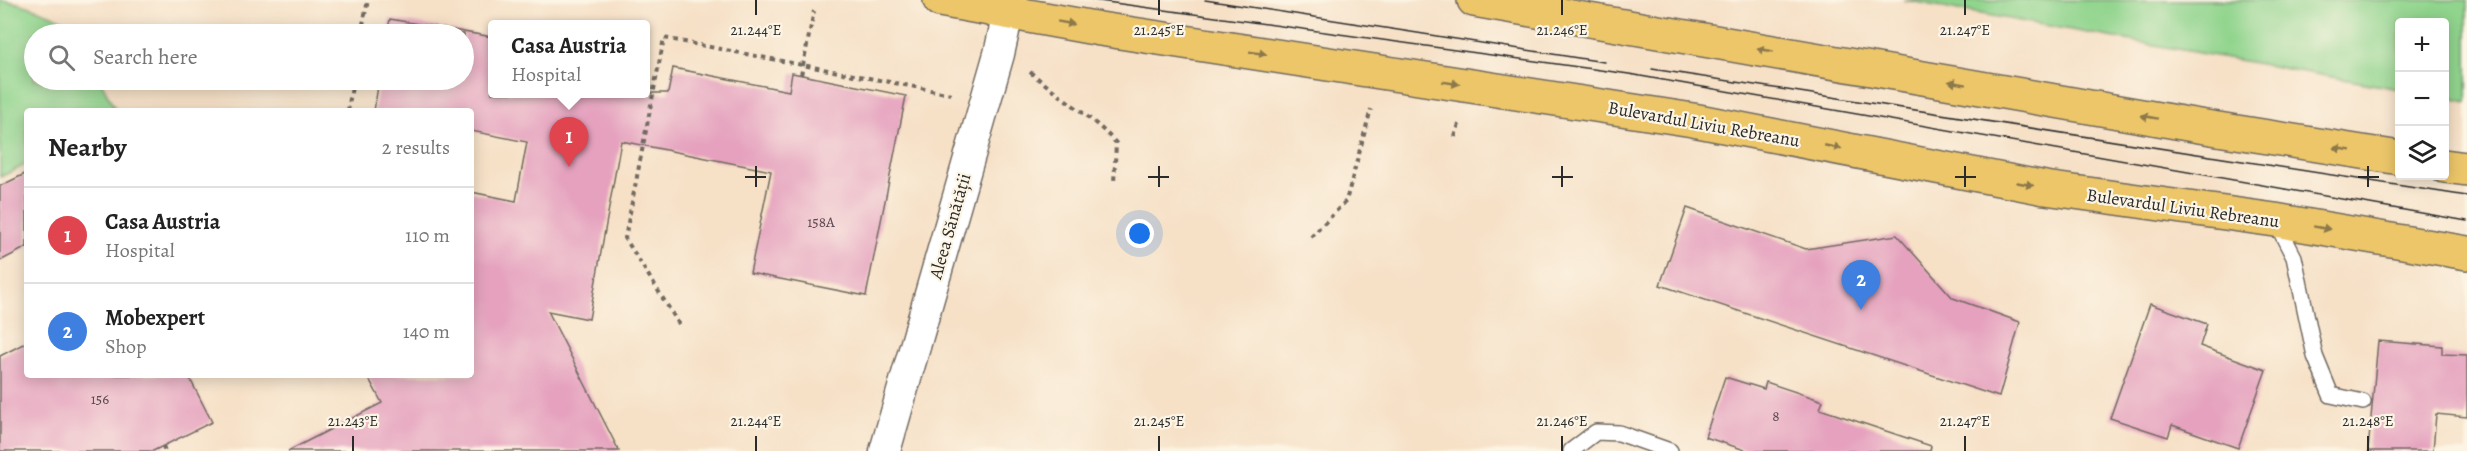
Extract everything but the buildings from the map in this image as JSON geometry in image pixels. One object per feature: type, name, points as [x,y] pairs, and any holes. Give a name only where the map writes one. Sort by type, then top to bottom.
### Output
[{"type":"main road","name":"Bulevardul Liviu Rebreanu","points":[[940,0],[1010,6],[1694,120],[2044,188],[2275,220],[2467,253]]},
{"type":"main road","points":[[1474,0],[2209,128],[2395,157]]},
{"type":"main road","points":[[2449,167],[2467,169]]},
{"type":"street","name":"Aleea Sănătății","points":[[885,451],[996,65],[1010,6]]},
{"type":"lane","points":[[2275,220],[2294,257],[2315,356],[2331,395],[2363,402]]},
{"type":"lane","points":[[1571,451],[1596,432],[1618,433],[1670,451]]},
{"type":"path","points":[[364,24],[368,0]]},
{"type":"path","points":[[801,75],[814,11]]},
{"type":"path","points":[[679,324],[625,238],[664,38],[951,94]]},
{"type":"path","points":[[1030,72],[1097,123],[1116,142],[1114,183]]},
{"type":"path","points":[[348,108],[351,90]]},
{"type":"path","points":[[1311,237],[1346,201],[1371,109]]},
{"type":"path","points":[[1455,137],[1459,124]]},
{"type":"green space","points":[[0,0],[31,7],[68,24],[24,24],[24,90],[105,90],[114,108],[24,108],[24,165],[0,177]]},
{"type":"green space","points":[[1904,0],[2467,0],[2467,102],[2449,98],[2449,18],[2395,18],[2395,88]]},
{"type":"tram line","points":[[1092,0],[1629,74],[2467,221]]},
{"type":"tram line","points":[[1205,0],[1604,62]]},
{"type":"tram line","points":[[1652,69],[2467,196]]},
{"type":"place","name":"Casa Austria","points":[[569,167]]},
{"type":"place","name":"Mobexpert","points":[[1861,310]]}]
